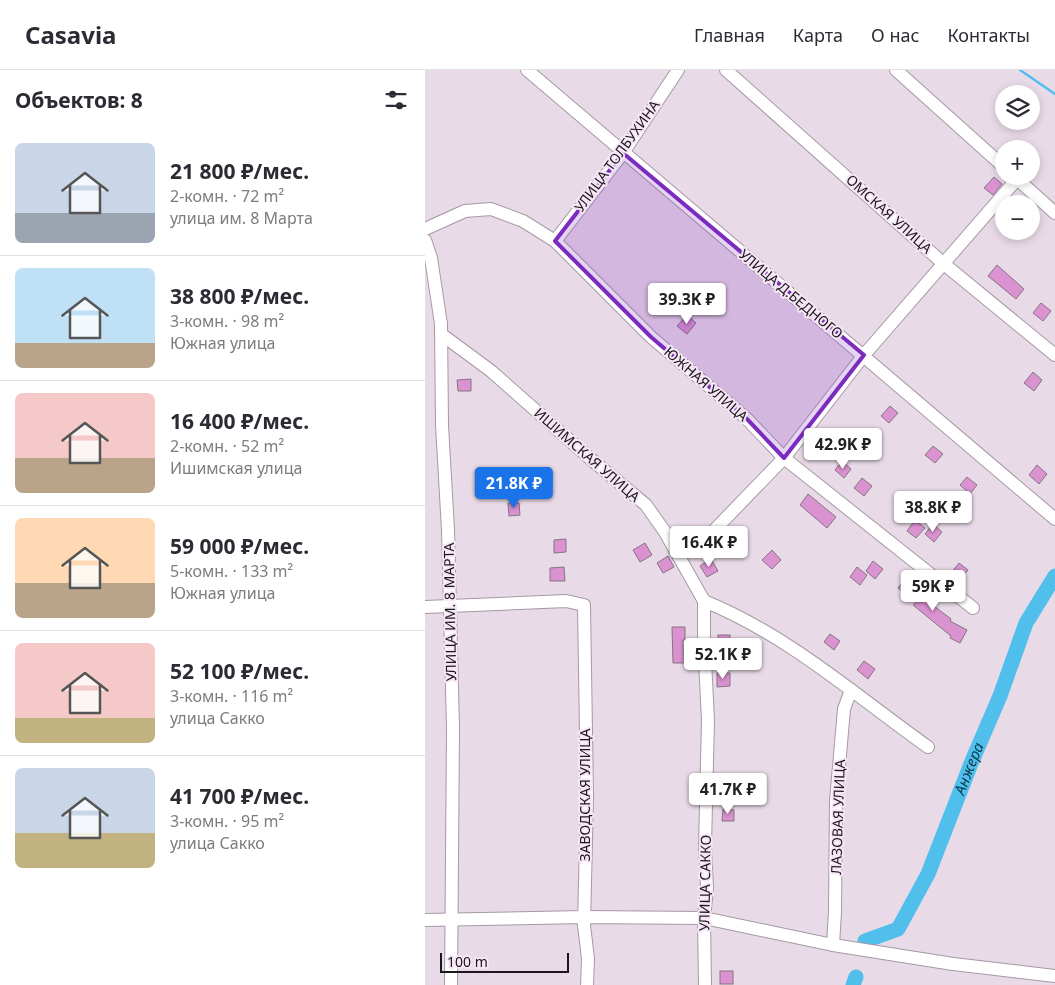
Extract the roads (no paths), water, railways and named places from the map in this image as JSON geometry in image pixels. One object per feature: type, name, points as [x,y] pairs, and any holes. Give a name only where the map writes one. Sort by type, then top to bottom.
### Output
[{"type":"street","name":"УЛИЦА Д.БЕДНОГО","points":[[527,70],[1055,519]]},
{"type":"street","name":"УЛИЦА ТОЛБУХИНА","points":[[555,241],[623,153],[678,70]]},
{"type":"street","name":"ОМСКАЯ УЛИЦА","points":[[726,70],[944,264],[1055,355]]},
{"type":"street","points":[[896,70],[995,159]]},
{"type":"street","points":[[675,550],[700,545],[784,458],[864,355],[944,264],[1009,185]]},
{"type":"street","points":[[1023,185],[1055,213]]},
{"type":"street","name":"ЮЖНАЯ УЛИЦА","points":[[425,229],[465,212],[491,209],[523,221],[555,241],[651,337],[747,419],[784,458],[973,608]]},
{"type":"street","name":"УЛИЦА ИМ. 8 МАРТА","points":[[425,240],[431,258],[441,334],[442,425],[448,530],[453,728],[451,985]]},
{"type":"street","name":"ИШИМСКАЯ УЛИЦА","points":[[441,334],[491,371],[646,505],[665,532],[704,601]]},
{"type":"street","name":"ЗАВОДСКАЯ УЛИЦА","points":[[449,605],[566,601],[584,605],[587,797],[584,917],[588,959],[587,985]]},
{"type":"street","points":[[704,601],[735,613],[796,650],[928,748]]},
{"type":"street","name":"УЛИЦА САККО","points":[[704,601],[708,720],[705,846],[707,888],[704,918],[705,985]]},
{"type":"street","points":[[425,607],[449,605]]},
{"type":"street","name":"ЛАЗОВАЯ УЛИЦА","points":[[833,946],[836,801],[844,709],[851,690]]},
{"type":"street","points":[[425,920],[584,917],[704,918],[833,946],[953,964],[1055,976]]},
{"type":"waterway","points":[[1020,70],[1055,94]]},
{"type":"waterway","name":"Анжера","points":[[865,941],[898,929],[928,874],[972,761],[1000,696],[1026,623],[1055,576]]},
{"type":"waterway","name":"Анжера","points":[[853,985],[856,977]]}]
